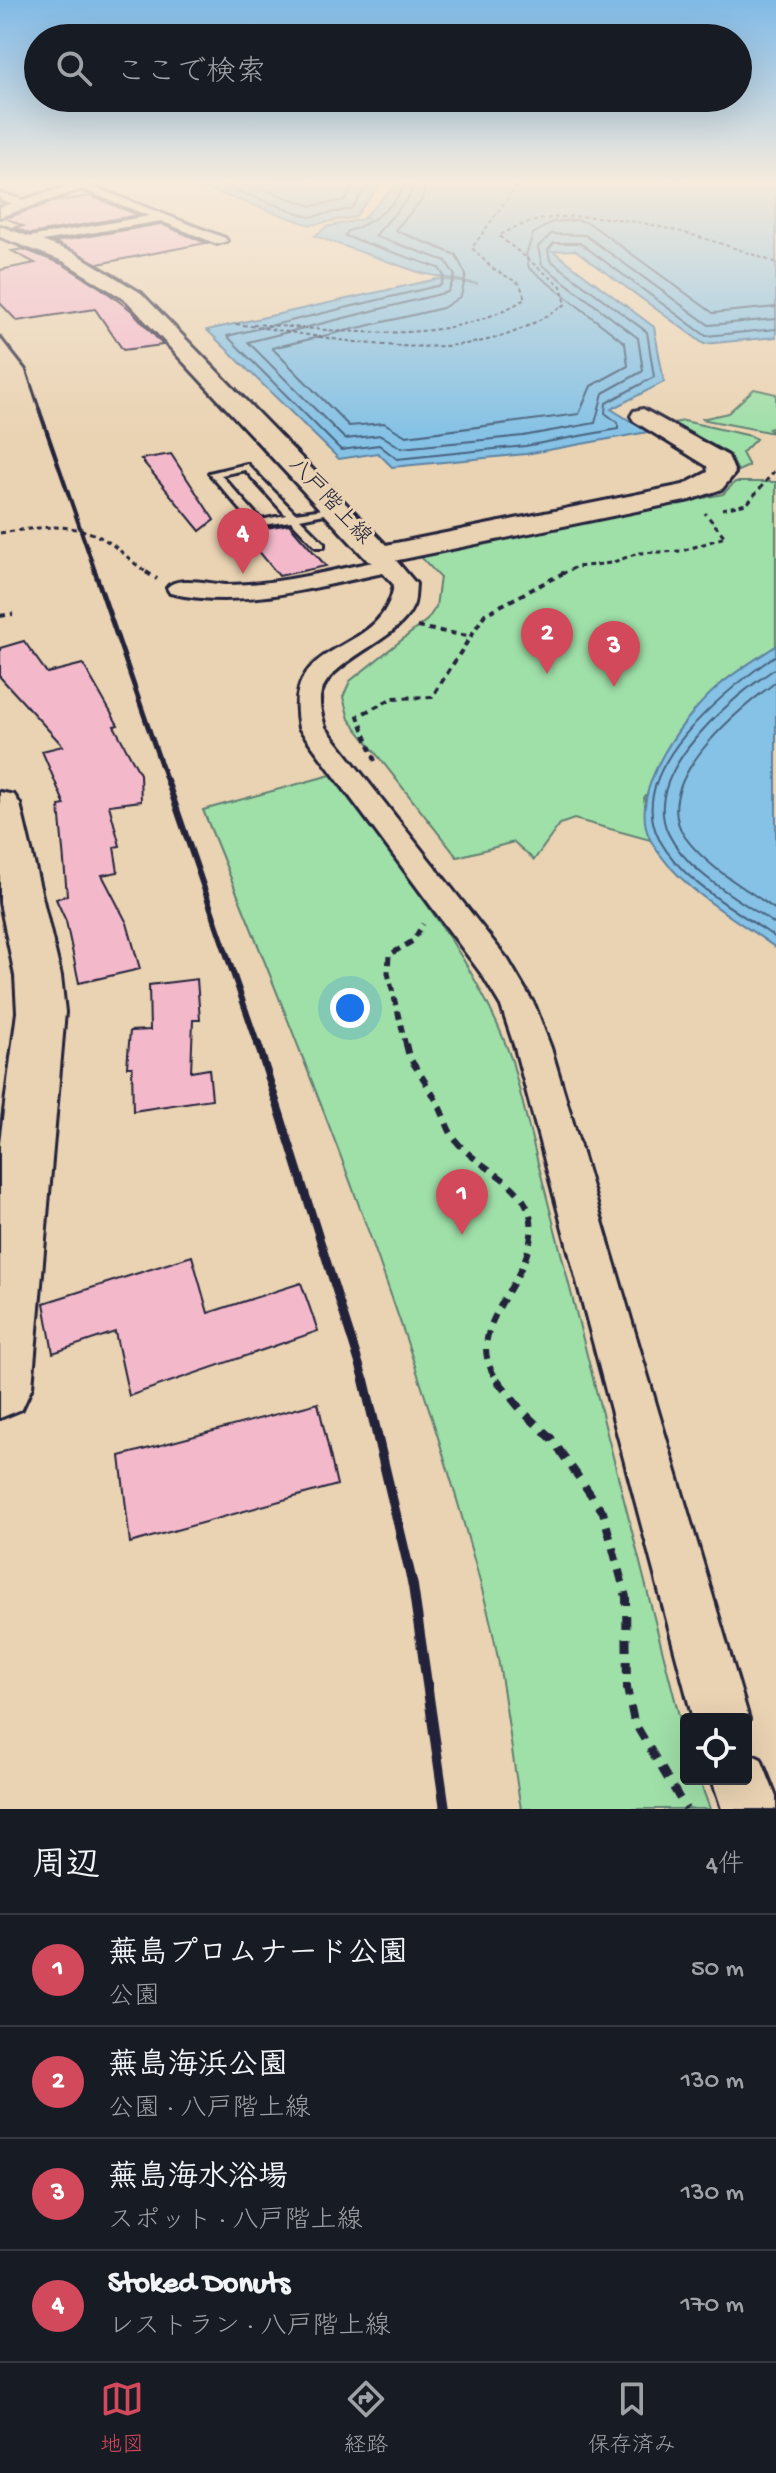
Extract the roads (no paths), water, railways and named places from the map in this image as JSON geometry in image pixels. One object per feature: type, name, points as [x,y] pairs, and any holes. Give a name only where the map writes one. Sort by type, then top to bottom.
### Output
[{"type":"main road","name":"八戸階上線","points":[[84,265],[134,297],[384,560],[690,492],[722,473],[719,462],[643,416]]},
{"type":"main road","points":[[0,1387],[10,1211],[41,1012],[38,976],[4,836]]},
{"type":"street","points":[[178,588],[252,592],[384,560],[405,584],[404,603],[386,624],[313,679],[304,694],[303,709],[312,728],[496,968],[518,1006],[550,1109],[719,1713]]},
{"type":"street","points":[[743,1785],[751,1809]]},
{"type":"lane","points":[[320,545],[293,517],[247,467],[214,473],[259,524],[293,517],[335,509]]},
{"type":"water","points":[[399,265],[572,265],[654,327],[664,382],[611,409],[648,432],[526,454],[392,467],[378,453],[339,459],[207,330],[437,279],[478,284]]},
{"type":"water","points":[[596,265],[776,265],[776,337],[704,344]]},
{"type":"water","points":[[776,646],[776,948],[676,873],[651,841],[645,821],[646,799],[653,776],[678,731],[711,693]]},
{"type":"railway","points":[[0,336],[26,369],[40,411]]},
{"type":"railway","points":[[39,409],[96,574]]},
{"type":"railway","points":[[95,572],[167,782]]},
{"type":"railway","points":[[167,780],[258,1046]]},
{"type":"railway","points":[[258,1044],[365,1382]]},
{"type":"railway","points":[[364,1380],[413,1586],[445,1809]]},
{"type":"place","name":"Stoked Donuts","points":[[243,574]]},
{"type":"place","name":"蕪島海浜公園","points":[[547,674]]},
{"type":"place","name":"蕪島海水浴場","points":[[614,687]]},
{"type":"place","name":"蕪島プロムナード公園","points":[[462,1235]]}]
